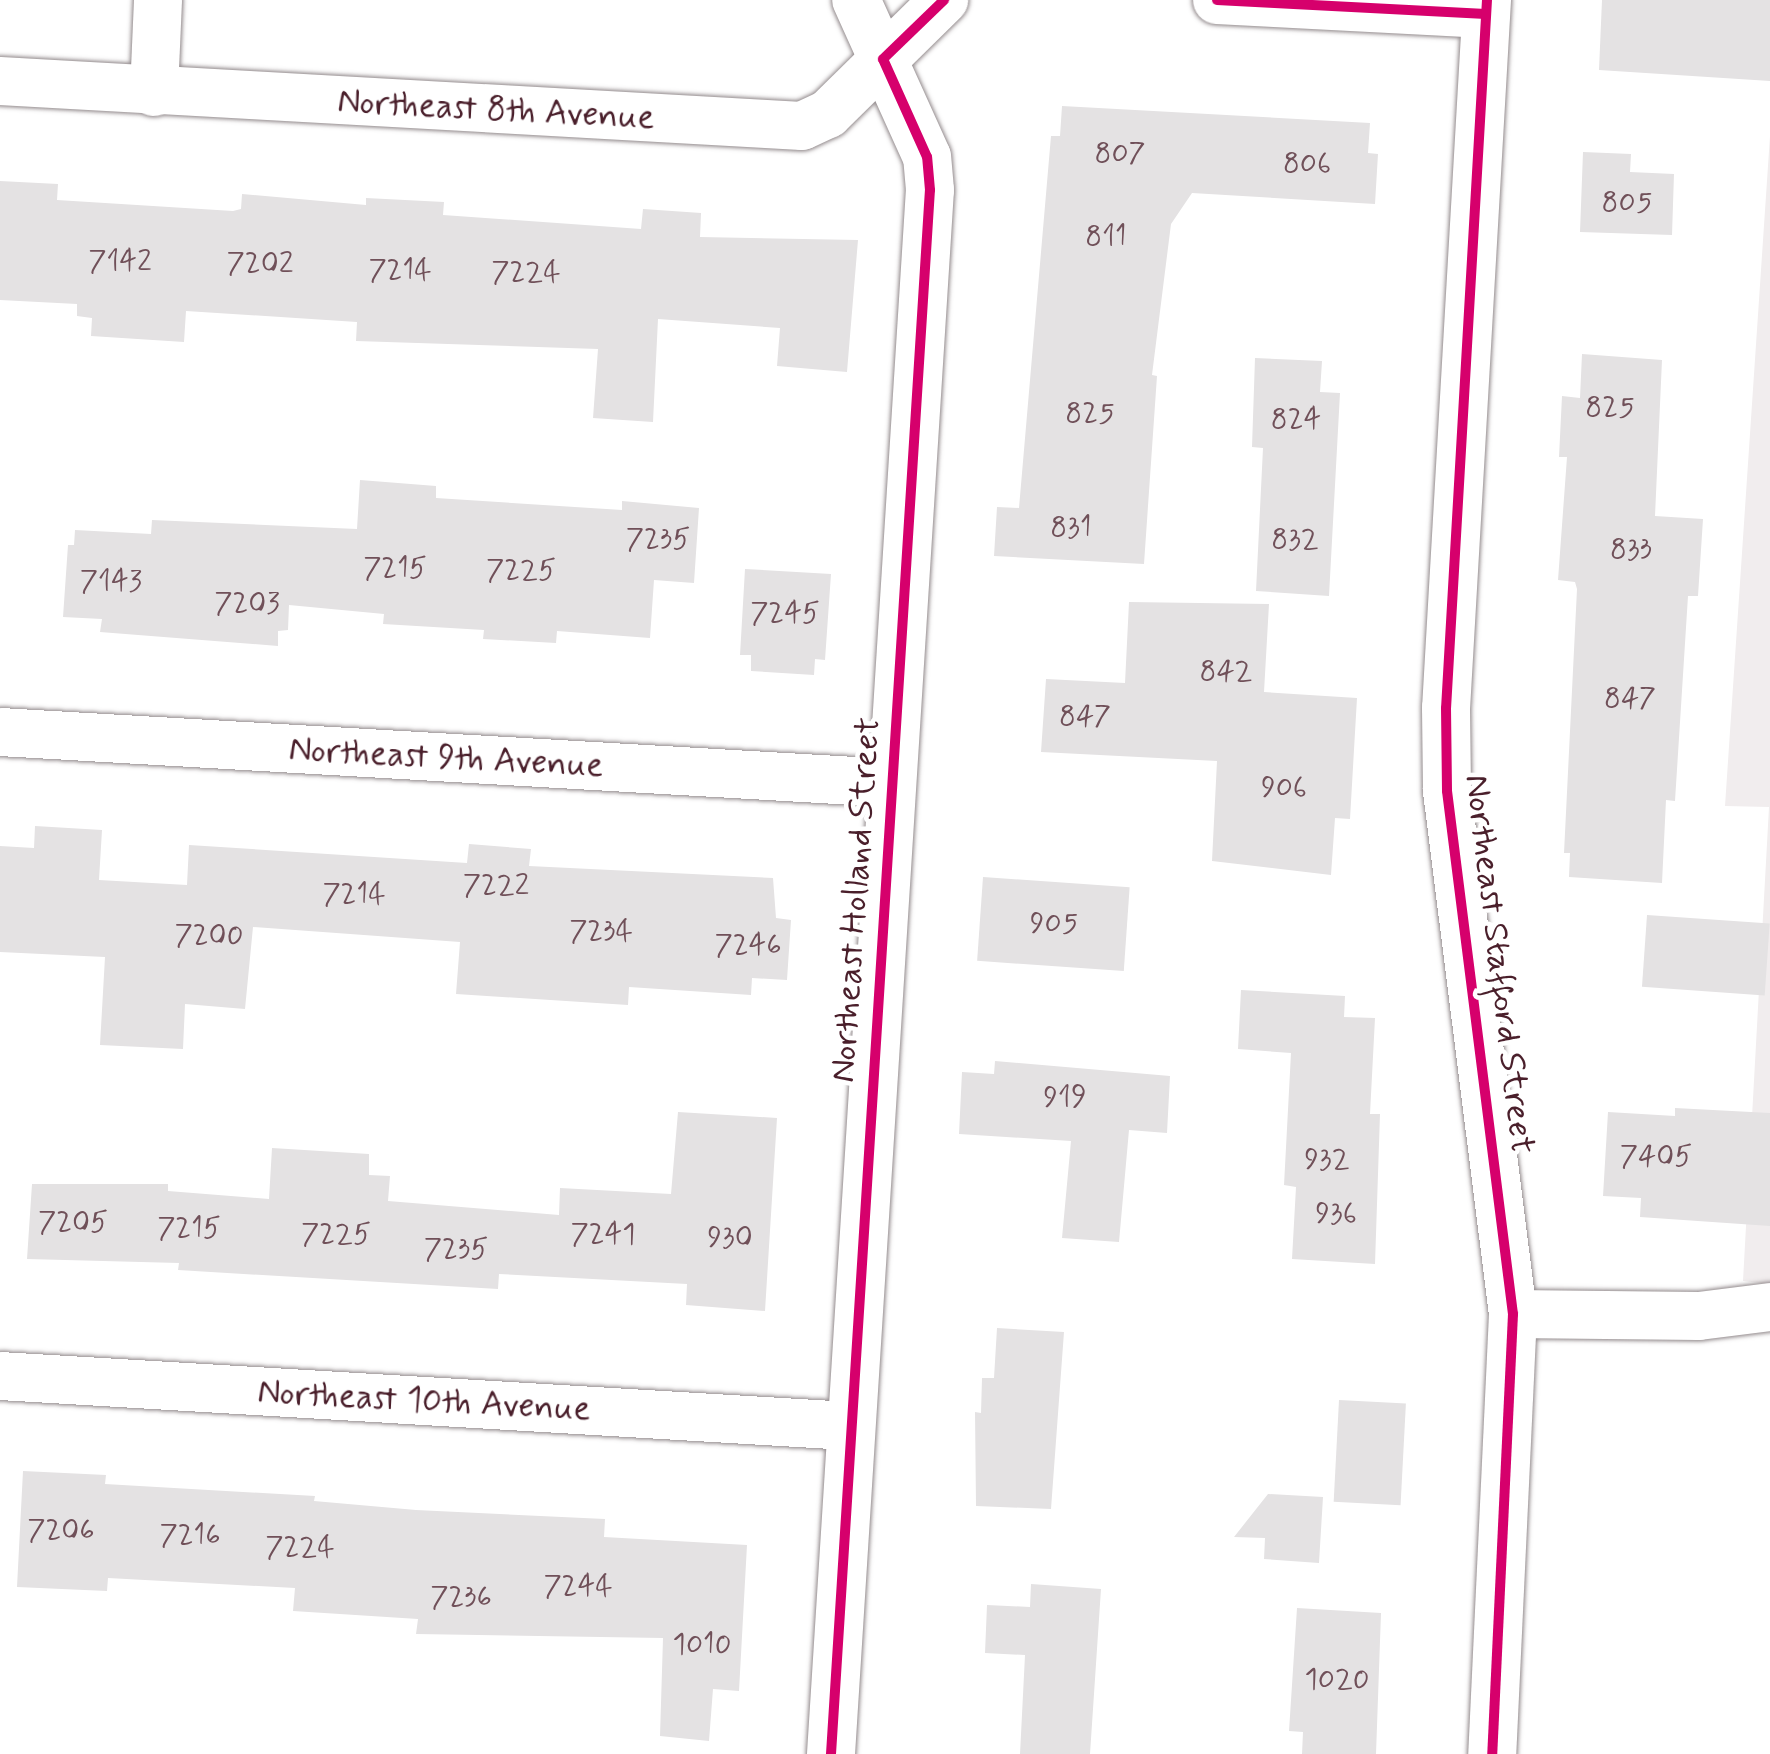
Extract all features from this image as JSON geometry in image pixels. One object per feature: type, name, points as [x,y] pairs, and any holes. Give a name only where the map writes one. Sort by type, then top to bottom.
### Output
[{"type":"street","points":[[154,92],[158,0]]},
{"type":"street","name":"Northeast Holland Street","points":[[831,1754],[930,190],[927,157],[856,0]]},
{"type":"street","name":"Northeast 8th Avenue","points":[[0,81],[802,126],[828,114],[944,0]]},
{"type":"street","points":[[1217,0],[1487,7]]},
{"type":"street","name":"Northeast Stafford Street","points":[[1487,7],[1446,791],[1513,1314],[1492,1754]]},
{"type":"street","name":"Northeast 9th Avenue","points":[[0,732],[892,783]]},
{"type":"street","points":[[1513,1314],[1699,1316],[1770,1307]]},
{"type":"street","name":"Northeast 10th Avenue","points":[[0,1376],[849,1426]]},
{"type":"shaded area","points":[[1770,136],[1770,1284],[1743,1281],[1769,807],[1725,806]]},
{"type":"building","points":[[1602,0],[1770,0],[1770,81],[1599,70]]},
{"type":"building","points":[[1062,106],[1370,123],[1368,153],[1378,154],[1375,204],[1192,193],[1171,224],[1152,375],[1157,376],[1144,564],[994,556],[997,507],[1019,508],[1051,136],[1060,136]]},
{"type":"building","points":[[1583,152],[1631,154],[1630,172],[1674,174],[1672,235],[1580,232]]},
{"type":"building","points":[[0,181],[58,184],[57,200],[233,211],[241,209],[242,194],[366,205],[366,198],[444,202],[443,215],[641,229],[643,209],[701,213],[700,237],[858,240],[847,372],[777,366],[780,328],[658,319],[653,422],[593,418],[598,349],[356,341],[357,322],[186,311],[184,342],[91,336],[92,318],[77,316],[77,304],[0,300]]},
{"type":"building","points":[[1582,354],[1662,360],[1655,516],[1703,519],[1698,596],[1688,596],[1675,801],[1666,800],[1662,883],[1569,877],[1570,853],[1564,853],[1577,589],[1575,582],[1558,580],[1567,457],[1559,457],[1562,396],[1580,398]]},
{"type":"building","points":[[1255,358],[1322,361],[1320,392],[1340,393],[1329,596],[1256,591],[1263,448],[1252,447]]},
{"type":"building","points":[[360,480],[436,486],[436,498],[622,510],[622,501],[699,508],[694,583],[654,580],[650,638],[557,631],[556,643],[483,639],[484,630],[383,624],[384,614],[289,605],[288,630],[278,631],[278,646],[100,632],[102,619],[63,617],[68,545],[74,545],[75,530],[151,534],[152,520],[357,529]]},
{"type":"building","points":[[745,569],[831,574],[825,660],[815,659],[814,675],[751,671],[751,655],[740,655]]},
{"type":"building","points":[[1129,602],[1269,604],[1264,692],[1357,698],[1350,819],[1335,818],[1331,875],[1212,861],[1217,761],[1041,752],[1046,679],[1125,683]]},
{"type":"building","points":[[35,826],[102,830],[99,880],[187,885],[189,845],[467,863],[469,844],[531,849],[529,866],[773,878],[776,918],[791,920],[787,980],[752,978],[751,995],[629,987],[628,1005],[456,994],[460,942],[253,927],[245,1009],[185,1004],[183,1049],[100,1045],[105,957],[0,952],[0,846],[34,848]]},
{"type":"building","points":[[983,877],[1130,887],[1124,971],[977,961]]},
{"type":"building","points":[[1647,915],[1770,924],[1765,995],[1642,987]]},
{"type":"building","points":[[1241,990],[1345,996],[1344,1017],[1375,1018],[1370,1114],[1380,1114],[1375,1264],[1292,1259],[1296,1187],[1284,1185],[1291,1053],[1238,1049]]},
{"type":"building","points":[[995,1061],[1170,1076],[1167,1133],[1129,1130],[1119,1242],[1062,1238],[1071,1141],[959,1134],[962,1072],[994,1074]]},
{"type":"building","points":[[1675,1108],[1770,1113],[1770,1226],[1640,1217],[1641,1198],[1603,1196],[1608,1112],[1675,1116]]},
{"type":"building","points":[[678,1112],[777,1118],[765,1311],[686,1305],[687,1284],[499,1274],[498,1289],[178,1270],[179,1263],[27,1259],[32,1184],[168,1184],[168,1191],[269,1199],[272,1148],[369,1154],[369,1175],[390,1176],[388,1201],[559,1215],[560,1188],[671,1194]]},
{"type":"building","points":[[997,1328],[1064,1332],[1051,1509],[976,1506],[975,1412],[981,1413],[982,1378],[994,1378]]},
{"type":"building","points":[[1339,1400],[1406,1404],[1401,1505],[1334,1502]]},
{"type":"building","points":[[23,1471],[106,1475],[105,1484],[315,1496],[314,1501],[416,1510],[605,1519],[604,1537],[747,1545],[739,1691],[713,1689],[709,1741],[660,1736],[663,1638],[416,1634],[418,1619],[293,1611],[295,1588],[108,1578],[107,1591],[17,1587]]},
{"type":"building","points":[[1268,1494],[1323,1497],[1319,1563],[1264,1559],[1265,1538],[1234,1537]]},
{"type":"building","points":[[1031,1584],[1101,1589],[1090,1754],[1020,1754],[1025,1655],[985,1653],[987,1605],[1030,1607]]},
{"type":"building","points":[[1297,1608],[1381,1613],[1376,1754],[1302,1754],[1303,1732],[1289,1731]]},
{"type":"cycle path","points":[[831,1754],[930,190],[927,157],[883,59],[944,0]]},
{"type":"cycle path","points":[[1217,0],[1486,14]]},
{"type":"cycle path","points":[[1487,0],[1446,708],[1447,791],[1513,1314],[1492,1754]]}]
